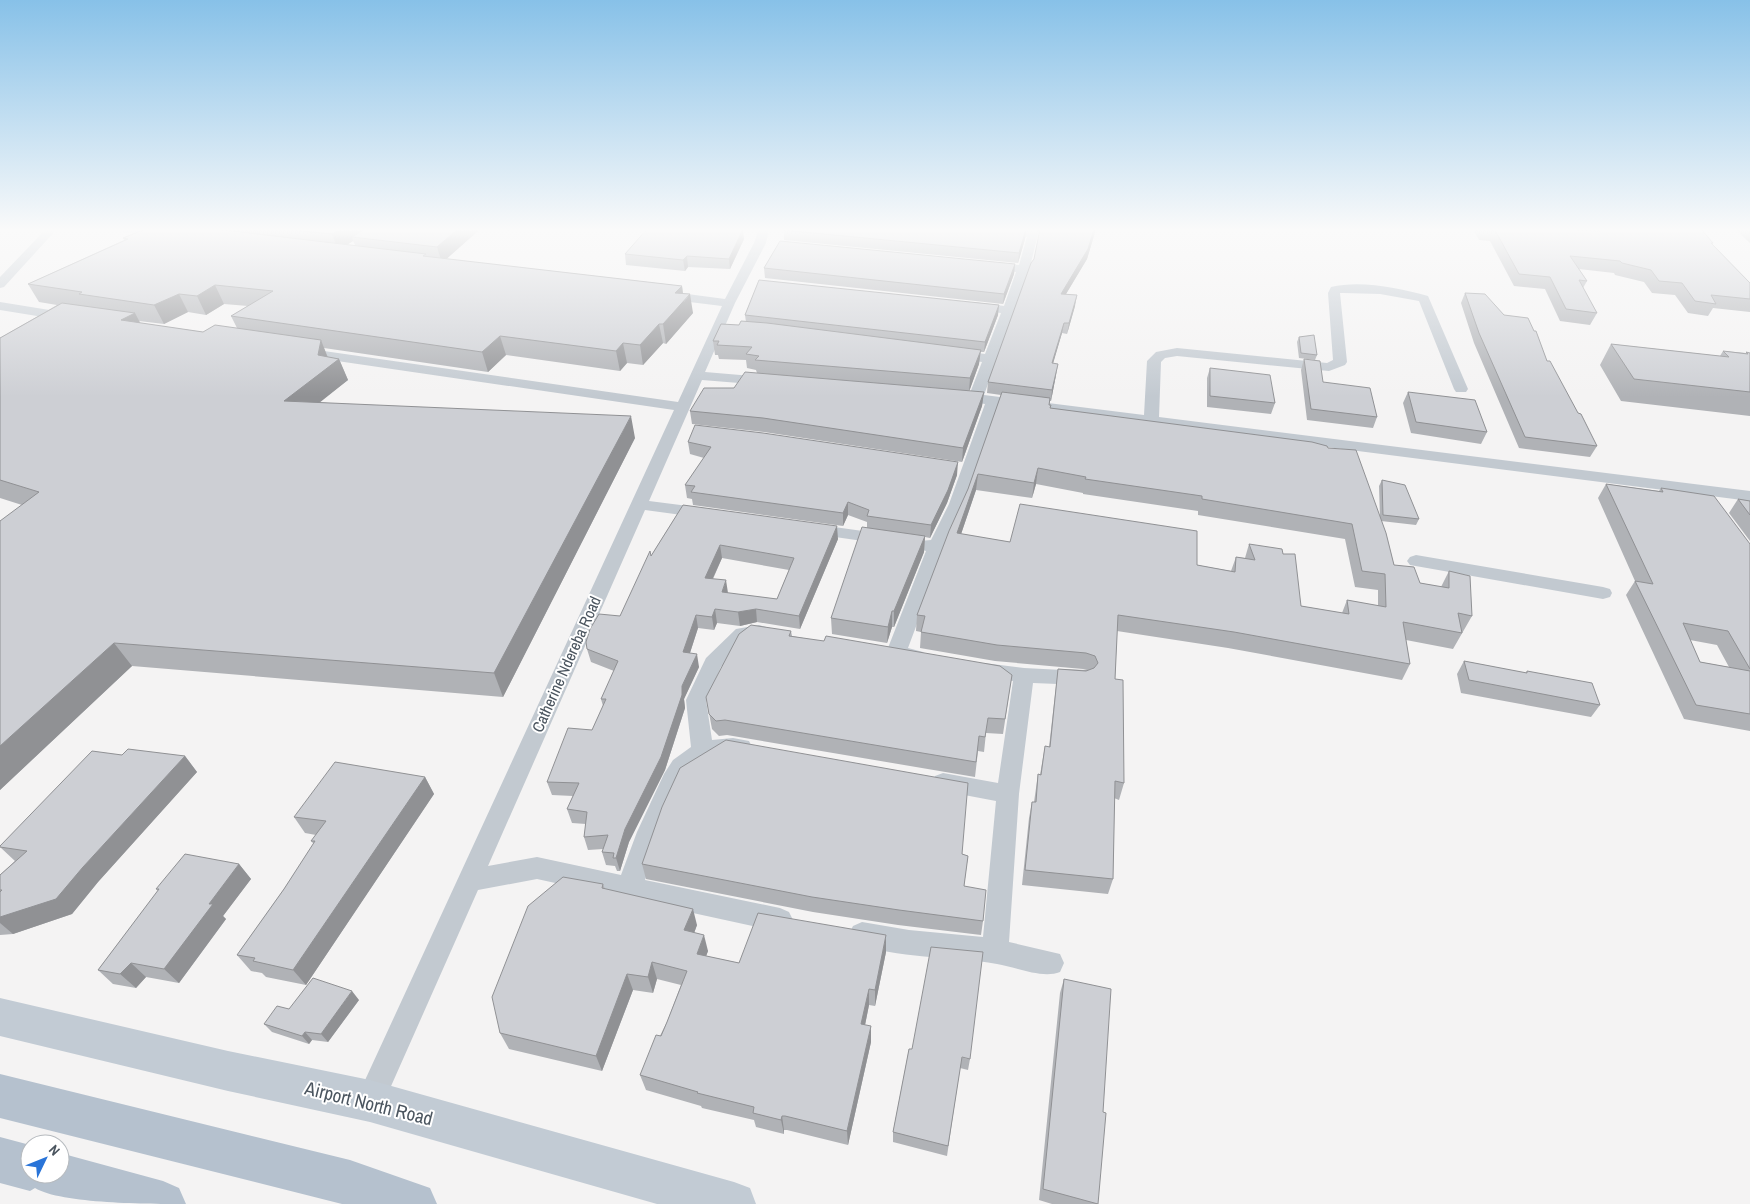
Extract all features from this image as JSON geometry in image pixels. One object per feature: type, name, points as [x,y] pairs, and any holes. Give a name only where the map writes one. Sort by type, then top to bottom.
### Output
[{"type":"main road","name":"Airport North Road","points":[[0,1017],[228,1071],[370,1101],[734,1204]]},
{"type":"main road","points":[[0,1096],[350,1183],[414,1204]]},
{"type":"main road","points":[[0,1160],[20,1165]]},
{"type":"main road","points":[[81,1187],[163,1204]]},
{"type":"street","name":"Catherine Ndereba Road","points":[[370,1101],[638,504],[682,430],[681,407],[696,375],[724,327],[729,303],[747,285]]},
{"type":"street","points":[[935,661],[887,651],[957,504],[968,470],[985,399],[991,359],[1007,310],[1018,285]]},
{"type":"street","points":[[1151,420],[1154,361],[1161,355],[1178,352],[1328,366],[1340,362],[1334,293],[1335,290],[1342,289],[1357,289],[1424,299],[1461,390]]},
{"type":"street","points":[[651,293],[729,303]]},
{"type":"street","points":[[962,305],[1007,310]]},
{"type":"street","points":[[0,306],[84,319]]},
{"type":"street","points":[[294,350],[681,407]]},
{"type":"street","points":[[944,353],[991,359]]},
{"type":"street","points":[[696,375],[783,382]]},
{"type":"street","points":[[948,396],[985,399],[1750,496]]},
{"type":"street","points":[[950,467],[968,470]]},
{"type":"street","points":[[1701,490],[1715,511]]},
{"type":"street","points":[[638,504],[715,515]]},
{"type":"street","points":[[793,526],[937,546]]},
{"type":"street","points":[[1416,562],[1603,593]]},
{"type":"street","points":[[702,750],[696,700],[713,663],[743,634],[757,631],[775,634]]},
{"type":"street","points":[[964,667],[1024,675],[1083,678]]},
{"type":"street","points":[[995,951],[1008,794],[1024,675]]},
{"type":"street","points":[[630,887],[643,843],[670,782],[682,763],[708,747],[727,745],[766,752]]},
{"type":"street","points":[[921,779],[1008,794]]},
{"type":"street","points":[[468,882],[537,868],[630,887],[730,911],[803,924]]},
{"type":"street","points":[[842,930],[909,942],[995,951],[1051,963]]},
{"type":"building","points":[[36,285],[215,285],[197,296],[179,294],[154,305],[79,294],[82,292]]},
{"type":"building","points":[[217,285],[675,285],[682,286],[675,293],[690,294],[663,324],[659,324],[640,345],[623,343],[616,351],[500,336],[482,352],[231,316],[273,291]]},
{"type":"building","points":[[757,285],[809,285],[999,305],[985,342],[745,315]]},
{"type":"building","points":[[923,285],[1007,285],[1004,294]]},
{"type":"building","points":[[1023,285],[1066,285],[1061,294],[1077,295],[1069,323],[1064,323],[1052,363],[1058,364],[1052,390],[988,382]]},
{"type":"building","points":[[1554,285],[1582,285],[1597,313],[1566,309]]},
{"type":"building","points":[[1684,285],[1750,285],[1750,299],[1711,295],[1716,304],[1695,301]]},
{"type":"building","points":[[1465,293],[1485,294],[1504,315],[1528,318],[1534,331],[1536,331],[1547,361],[1550,361],[1597,446],[1525,437],[1479,333]]},
{"type":"building","points":[[62,303],[135,313],[121,320],[203,332],[215,325],[321,340],[318,355],[339,359],[284,401],[631,416],[494,673],[114,643],[0,746],[0,521],[39,492],[0,480],[0,338]]},
{"type":"building","points":[[741,321],[981,350],[970,378],[755,360],[759,356],[746,354],[752,347],[717,345],[719,341],[713,341],[721,324],[739,325]]},
{"type":"building","points":[[1314,335],[1317,355],[1301,353],[1299,337]]},
{"type":"building","points":[[1611,344],[1729,357],[1723,351],[1750,353],[1750,392],[1634,379]]},
{"type":"building","points":[[1304,359],[1320,361],[1323,382],[1370,388],[1377,417],[1311,409]]},
{"type":"building","points":[[1210,368],[1270,375],[1275,403],[1210,396]]},
{"type":"building","points":[[745,372],[984,392],[963,448],[763,418],[690,411],[704,388],[734,388]]},
{"type":"building","points":[[1002,392],[1050,398],[1050,408],[1312,442],[1327,446],[1328,448],[1356,450],[1386,533],[1394,565],[1414,567],[1420,583],[1449,588],[1449,571],[1470,576],[1472,616],[1458,613],[1462,633],[1403,622],[1410,664],[1234,632],[1118,615],[1115,679],[1123,680],[1124,783],[1115,781],[1113,879],[1025,870],[1032,802],[1036,802],[1038,774],[1041,775],[1045,746],[1050,747],[1058,669],[1086,671],[1094,668],[1098,663],[1095,656],[1086,653],[997,645],[921,632],[925,616],[917,615],[949,531],[968,489]],"holes":[[[1038,468],[1086,477],[1085,479],[1202,496],[1202,499],[1352,524],[1362,571],[1385,574],[1386,607],[1347,600],[1349,614],[1301,606],[1295,554],[1283,554],[1282,549],[1249,544],[1255,560],[1236,557],[1235,572],[1197,565],[1197,531],[1020,504],[1010,542],[957,533],[978,474],[1034,483]]]},
{"type":"building","points":[[1408,392],[1475,400],[1487,432],[1416,422]]},
{"type":"building","points":[[695,425],[763,433],[958,462],[948,490],[931,525],[867,516],[869,510],[848,502],[843,513],[691,492],[695,486],[685,485],[711,447],[688,442]]},
{"type":"building","points":[[1382,480],[1405,485],[1419,519],[1383,515]]},
{"type":"building","points":[[1606,484],[1663,492],[1661,488],[1714,496],[1750,544],[1750,669],[1728,631],[1683,623],[1700,662],[1750,671],[1750,714],[1696,705],[1635,581],[1653,584]]},
{"type":"building","points":[[1738,499],[1750,501],[1750,515]]},
{"type":"building","points":[[683,505],[837,526],[799,616],[756,609],[738,612],[715,609],[712,617],[696,615],[683,652],[697,654],[682,686],[682,695],[661,757],[625,829],[616,858],[613,858],[614,853],[602,852],[608,835],[584,837],[587,812],[567,809],[579,783],[547,782],[568,728],[592,730],[606,699],[601,699],[618,661],[587,649],[586,642],[590,629],[599,614],[620,616],[650,551],[651,556]],"holes":[[[720,545],[794,558],[777,599],[722,592],[726,580],[705,578]]]},
{"type":"building","points":[[862,527],[925,536],[894,611],[892,611],[888,627],[831,618]]},
{"type":"building","points":[[751,625],[791,631],[789,636],[824,641],[826,636],[1000,666],[1012,675],[1005,719],[988,718],[985,737],[979,736],[976,762],[725,720],[716,721],[709,714],[706,697],[739,634]]},
{"type":"building","points":[[1464,661],[1592,683],[1600,705],[1469,680]]},
{"type":"building","points":[[726,740],[968,783],[962,854],[968,856],[964,886],[986,890],[983,921],[812,897],[642,864],[662,807],[680,768]]},
{"type":"building","points":[[128,749],[185,756],[56,899],[0,917],[0,892],[2,890],[0,890],[0,875],[27,851],[0,846],[92,751],[122,755]]},
{"type":"building","points":[[335,762],[425,777],[293,970],[253,961],[255,958],[237,955],[284,889],[315,841],[311,841],[326,821],[294,817]]},
{"type":"building","points":[[185,854],[239,864],[209,904],[213,904],[164,969],[131,963],[120,974],[98,970],[159,889],[156,889]]},
{"type":"building","points":[[563,877],[603,884],[602,888],[693,909],[684,930],[704,935],[697,954],[739,963],[758,913],[886,935],[875,990],[869,989],[861,1024],[871,1026],[847,1131],[785,1116],[782,1116],[781,1120],[753,1113],[754,1107],[697,1093],[640,1075],[656,1035],[661,1036],[687,971],[652,962],[648,977],[627,974],[596,1056],[500,1033],[492,997],[528,906]]},
{"type":"building","points":[[931,947],[983,952],[970,1059],[962,1057],[948,1146],[893,1132],[909,1049],[912,1049]]},
{"type":"building","points":[[313,978],[352,991],[321,1034],[305,1032],[302,1036],[264,1024],[277,1006],[289,1009]]},
{"type":"building","points":[[1064,979],[1111,989],[1103,1112],[1106,1113],[1098,1204],[1043,1189]]}]
